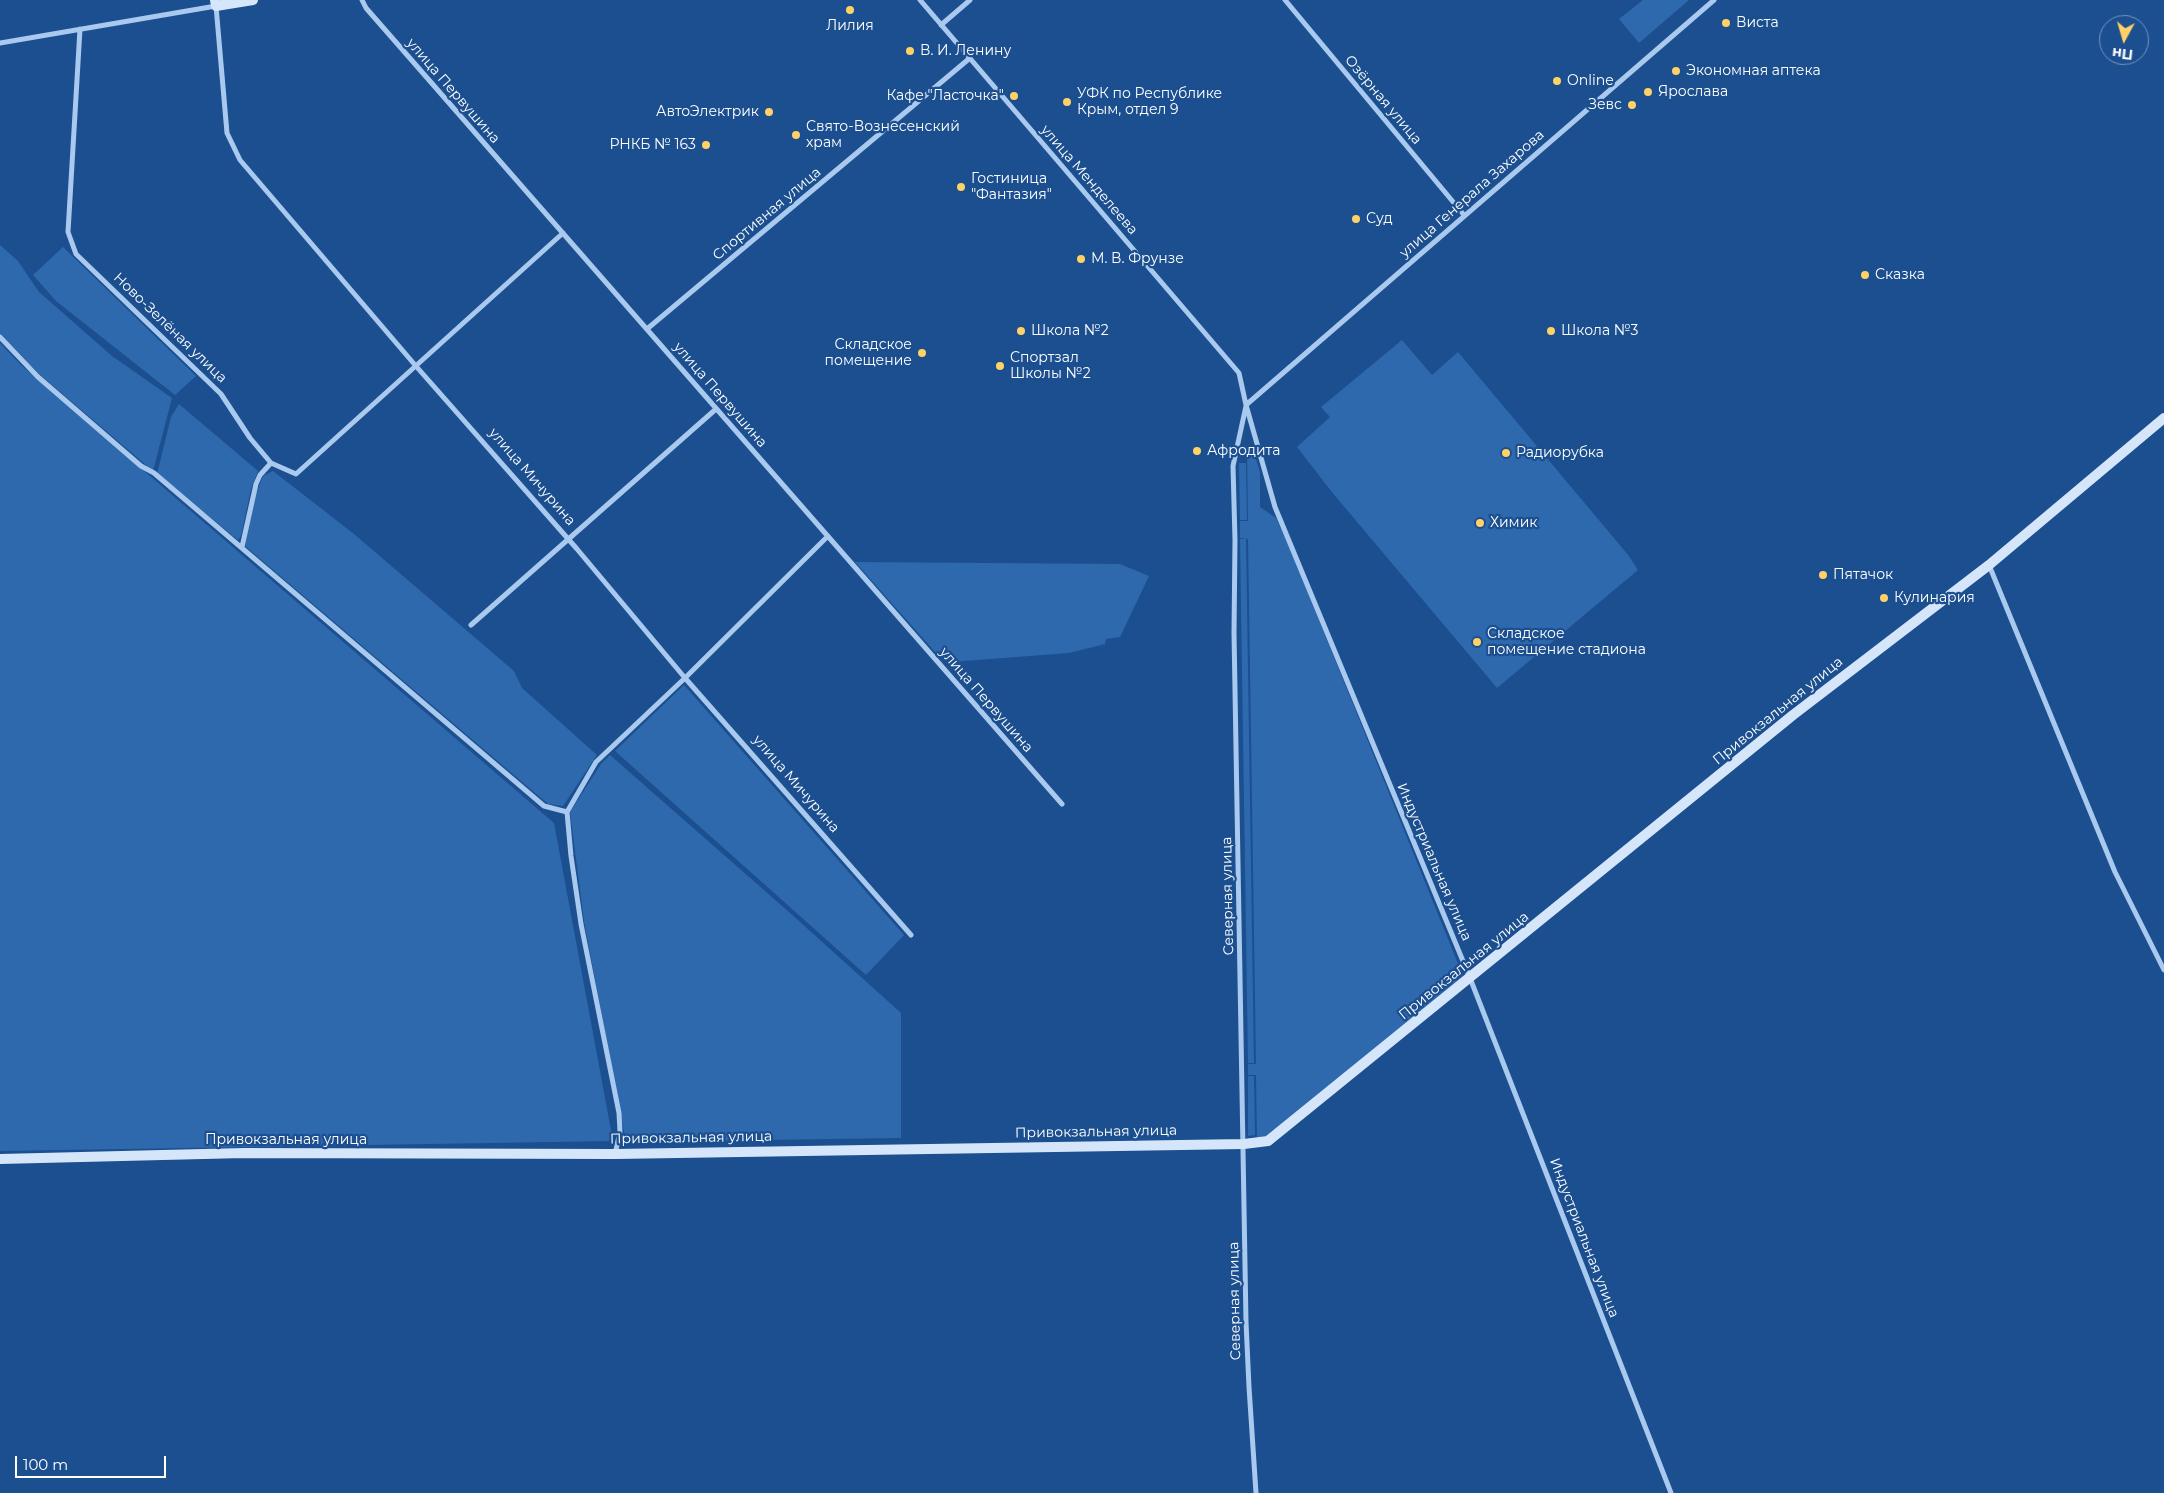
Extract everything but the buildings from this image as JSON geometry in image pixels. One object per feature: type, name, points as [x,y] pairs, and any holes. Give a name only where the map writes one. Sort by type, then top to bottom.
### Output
[{"type":"main road","points":[[215,3],[253,0]]},
{"type":"main road","name":"Привокзальная улица","points":[[0,1159],[244,1153],[615,1154],[1244,1144],[1268,1141],[1793,715],[1989,565],[2164,418]]},
{"type":"street","name":"улица Первушина","points":[[362,0],[366,8],[1062,804]]},
{"type":"street","name":"улица Менделеева","points":[[920,0],[1239,373],[1246,405]]},
{"type":"street","points":[[941,25],[970,0]]},
{"type":"street","name":"Озёрная улица","points":[[1285,0],[1464,215]]},
{"type":"street","name":"улица Генерала Захарова","points":[[1246,405],[1714,0]]},
{"type":"street","points":[[0,43],[215,3]]},
{"type":"street","name":"улица Мичурина","points":[[215,3],[227,133],[240,160],[685,678],[911,935]]},
{"type":"street","name":"Ново-Зелёная улица","points":[[80,29],[68,232],[76,254],[221,394],[250,438],[271,462],[296,474],[563,233]]},
{"type":"street","name":"Спортивная улица","points":[[647,329],[970,58]]},
{"type":"street","points":[[0,337],[38,377],[141,466],[154,473],[544,806],[567,812]]},
{"type":"street","name":"Индустриальная улица","points":[[1246,405],[1275,507],[1470,978],[1671,1493]]},
{"type":"street","name":"Северная улица","points":[[1246,405],[1232,466],[1235,540],[1234,634],[1249,1387],[1256,1493]]},
{"type":"street","points":[[471,625],[716,409]]},
{"type":"street","points":[[242,548],[256,484],[260,475],[271,462]]},
{"type":"street","points":[[615,1154],[620,1132],[619,1113],[581,924],[570,856],[567,812],[596,762],[685,678],[828,536]]},
{"type":"street","points":[[1989,565],[2115,872],[2164,970]]},
{"type":"shaded area","points":[[1643,0],[1689,0],[1639,43],[1619,19]]},
{"type":"shaded area","points":[[0,245],[18,261],[39,292],[112,356],[172,398],[153,471],[39,374],[0,333]]},
{"type":"shaded area","points":[[63,247],[196,376],[175,395],[56,301],[33,275]]},
{"type":"shaded area","name":"Химик","points":[[1402,340],[1432,375],[1458,352],[1629,556],[1638,570],[1497,688],[1331,491],[1297,447],[1330,417],[1321,407]]},
{"type":"shaded area","points":[[0,343],[22,366],[554,823],[613,1141],[0,1151]]},
{"type":"shaded area","points":[[179,404],[258,471],[251,489],[241,536],[238,540],[157,474],[171,417]]},
{"type":"shaded area","points":[[1247,451],[1255,456],[1260,472],[1260,507],[1276,518],[1287,541],[1463,976],[1269,1136],[1257,1139],[1256,1075],[1248,1075],[1248,1064],[1256,1064],[1248,539],[1240,538],[1240,521],[1248,521]]},
{"type":"shaded area","points":[[1239,463],[1246,463],[1247,520],[1240,520]]},
{"type":"shaded area","points":[[273,471],[354,534],[514,671],[522,688],[597,755],[563,806],[548,804],[245,546],[253,502],[263,476]]},
{"type":"shaded area","points":[[1240,539],[1246,539],[1254,1063],[1248,1063]]},
{"type":"shaded area","points":[[855,562],[1120,564],[1149,576],[1120,637],[1106,639],[1105,644],[1069,653],[951,662],[936,653]]},
{"type":"shaded area","points":[[684,685],[904,935],[866,975],[615,751]]},
{"type":"shaded area","points":[[610,755],[901,1013],[901,1138],[626,1142],[584,921],[570,812],[601,764]]},
{"type":"shaded area","points":[[1248,1076],[1254,1076],[1255,1135],[1248,1136]]},
{"type":"place","name":"Лилия","points":[[850,10]]},
{"type":"place","name":"Виста","points":[[1726,23]]},
{"type":"place","name":"В. И. Ленину","points":[[910,51]]},
{"type":"place","name":"Экономная аптека","points":[[1676,71]]},
{"type":"place","name":"Online","points":[[1557,81]]},
{"type":"place","name":"Ярослава","points":[[1648,92]]},
{"type":"place","name":"Кафе \"Ласточка\"","points":[[1014,96]]},
{"type":"place","name":"УФК по Республике Крым, отдел 9","points":[[1067,102]]},
{"type":"place","name":"Зевс","points":[[1632,105]]},
{"type":"place","name":"АвтоЭлектрик","points":[[769,112]]},
{"type":"place","name":"Свято-Вознесенский храм","points":[[796,135]]},
{"type":"place","name":"РНКБ № 163","points":[[706,145]]},
{"type":"place","name":"Гостиница \"Фантазия\"","points":[[961,187]]},
{"type":"place","name":"Суд","points":[[1356,219]]},
{"type":"place","name":"М. В. Фрунзе","points":[[1081,259]]},
{"type":"place","name":"Сказка","points":[[1865,275]]},
{"type":"place","name":"Школа №2","points":[[1021,331]]},
{"type":"place","name":"Школа №3","points":[[1551,331]]},
{"type":"place","name":"Складское помещение","points":[[922,353]]},
{"type":"place","name":"Спортзал Школы №2","points":[[1000,366]]},
{"type":"place","name":"Афродита","points":[[1197,451]]},
{"type":"place","name":"Радиорубка","points":[[1506,453]]},
{"type":"place","name":"Химик","points":[[1480,523]]},
{"type":"place","name":"Пятачок","points":[[1823,575]]},
{"type":"place","name":"Кулинария","points":[[1884,598]]},
{"type":"place","name":"Складское помещение стадиона","points":[[1477,642]]}]
